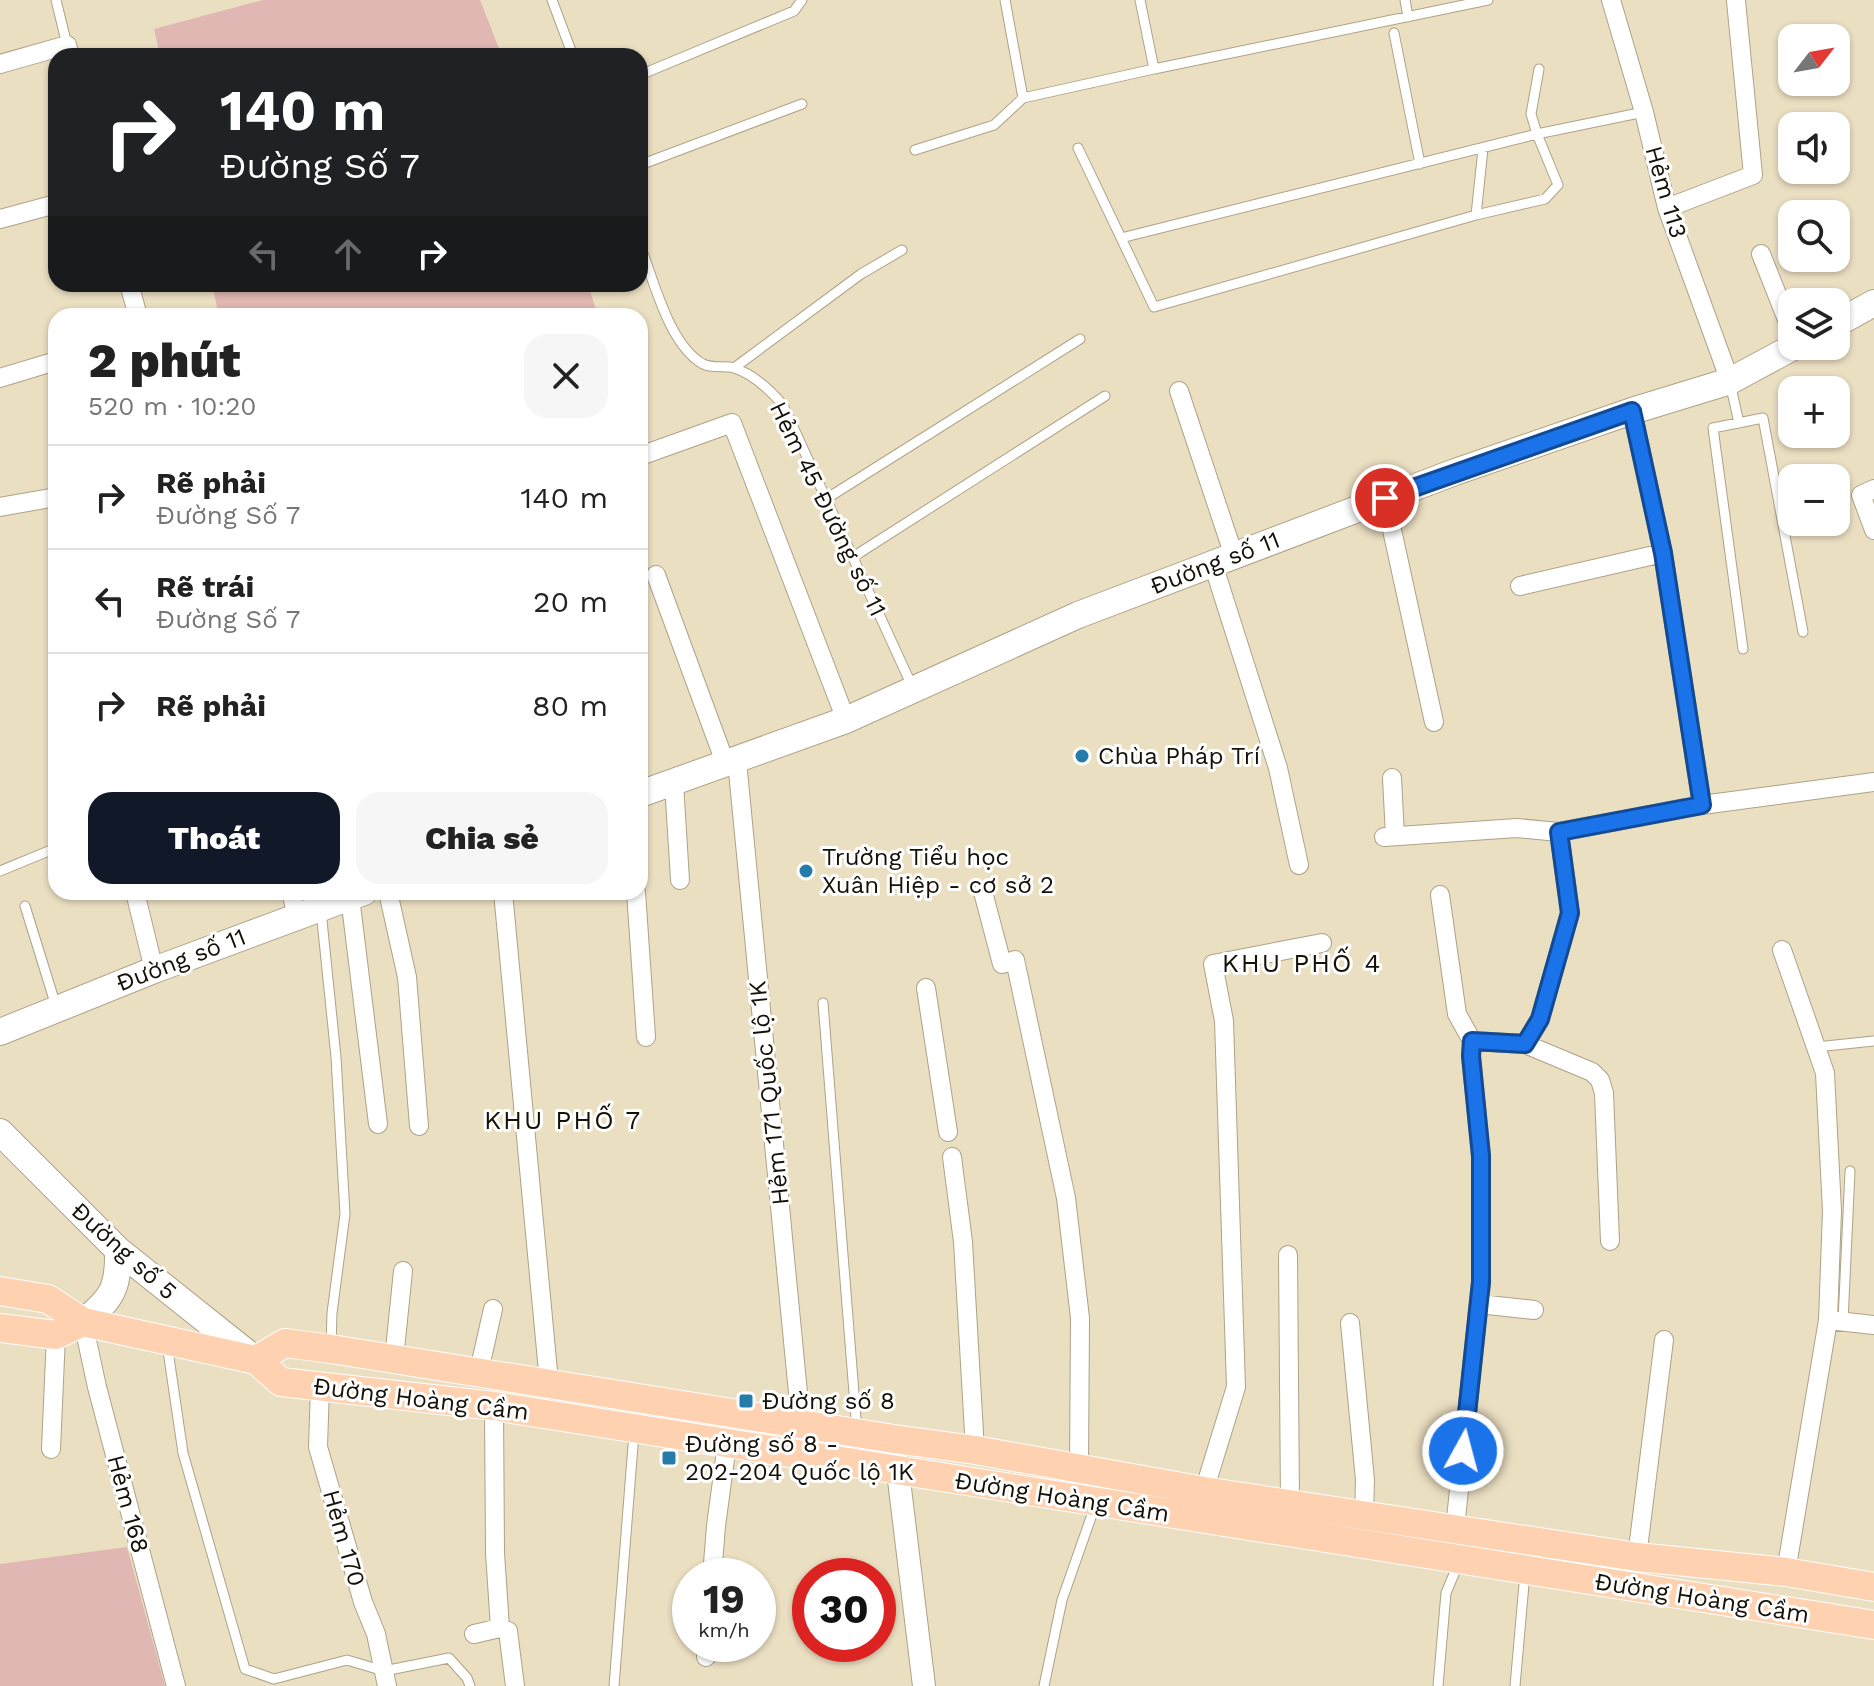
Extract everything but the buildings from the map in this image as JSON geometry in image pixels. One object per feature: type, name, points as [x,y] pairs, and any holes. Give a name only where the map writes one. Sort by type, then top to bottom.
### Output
[{"type":"main road","points":[[1850,316],[1874,303]]},
{"type":"main road","name":"Đường số 11","points":[[648,791],[846,720],[1078,615],[1385,498],[1632,411],[1730,381],[1778,355]]},
{"type":"main road","name":"Đường số 11","points":[[0,1032],[303,905],[328,900]]},
{"type":"main road","name":"Đường số 5","points":[[0,1132],[118,1250],[256,1360]]},
{"type":"main road","points":[[0,1328],[56,1335],[83,1322],[113,1294],[119,1273],[118,1250]]},
{"type":"main road","name":"Đường Hoàng Cầm","points":[[0,1291],[48,1299],[83,1322],[256,1360],[281,1382],[494,1406],[1874,1625]]},
{"type":"main road","name":"Đường Hoàng Cầm","points":[[256,1360],[285,1343],[331,1349],[1079,1466],[1204,1491],[1637,1557],[1786,1572],[1874,1587]]},
{"type":"street","name":"Hẻm 113","points":[[1611,0],[1644,112],[1667,208],[1730,381]]},
{"type":"street","points":[[1667,208],[1753,175],[1736,1]]},
{"type":"street","points":[[0,64],[48,54]]},
{"type":"street","points":[[0,219],[48,206]]},
{"type":"street","points":[[1761,254],[1778,297]]},
{"type":"street","points":[[0,378],[48,363]]},
{"type":"street","points":[[1179,391],[1278,768],[1299,865]]},
{"type":"street","points":[[1632,411],[1663,553],[1702,805]]},
{"type":"street","points":[[648,453],[732,423],[846,720]]},
{"type":"street","points":[[1874,489],[1861,495],[1874,530]]},
{"type":"street","points":[[0,507],[48,498]]},
{"type":"street","points":[[1385,498],[1434,722]]},
{"type":"street","points":[[1520,586],[1663,553]]},
{"type":"street","name":"Hẻm 171 Quốc lộ 1K","points":[[656,575],[731,763],[801,1424]]},
{"type":"street","points":[[1392,778],[1389,836],[1517,828],[1559,832],[1702,805],[1874,782]]},
{"type":"street","points":[[674,783],[680,880]]},
{"type":"street","points":[[1525,1044],[1540,1019],[1570,913],[1559,832]]},
{"type":"street","points":[[983,892],[1002,964],[1015,960],[1066,1198],[1080,1318],[1079,1466]]},
{"type":"street","points":[[1440,895],[1457,1014],[1472,1041],[1481,1156],[1479,1304],[1455,1528]]},
{"type":"street","points":[[137,900],[154,970]]},
{"type":"street","points":[[358,900],[378,1124]]},
{"type":"street","points":[[390,900],[407,977],[419,1126]]},
{"type":"street","points":[[504,900],[549,1382]]},
{"type":"street","points":[[637,900],[646,1037]]},
{"type":"street","points":[[1204,1491],[1236,1387],[1224,1021],[1213,964],[1322,943]]},
{"type":"street","points":[[1782,950],[1825,1073],[1836,1320],[1786,1572]]},
{"type":"street","points":[[926,988],[948,1132]]},
{"type":"street","points":[[1472,1041],[1525,1044],[1592,1072],[1600,1080],[1604,1093],[1610,1241]]},
{"type":"street","points":[[952,1157],[963,1242],[975,1450]]},
{"type":"street","points":[[1288,1255],[1290,1503]]},
{"type":"street","points":[[394,1359],[403,1271]]},
{"type":"street","points":[[1479,1304],[1534,1310]]},
{"type":"street","points":[[479,1371],[493,1309]]},
{"type":"street","points":[[1836,1320],[1874,1325]]},
{"type":"street","name":"Hẻm 168","points":[[83,1322],[176,1686]]},
{"type":"street","points":[[1350,1323],[1365,1480],[1364,1515]]},
{"type":"street","points":[[51,1449],[56,1335]]},
{"type":"street","points":[[1637,1557],[1664,1340]]},
{"type":"street","name":"Hẻm 170","points":[[320,1387],[318,1447],[363,1602],[376,1634],[385,1679]]},
{"type":"street","points":[[494,1406],[495,1553],[500,1628]]},
{"type":"street","points":[[894,1439],[924,1686]]},
{"type":"street","points":[[713,1558],[727,1444]]},
{"type":"street","points":[[474,1634],[500,1628],[508,1631],[515,1686]]},
{"type":"lane","points":[[56,0],[68,48]]},
{"type":"lane","points":[[552,0],[570,48]]},
{"type":"lane","points":[[648,72],[794,11],[802,0]]},
{"type":"lane","points":[[1005,0],[1023,98]]},
{"type":"lane","points":[[1140,0],[1154,69]]},
{"type":"lane","points":[[1405,0],[1408,17]]},
{"type":"lane","points":[[915,150],[994,125],[1023,98],[1488,0]]},
{"type":"lane","points":[[1394,33],[1420,164]]},
{"type":"lane","points":[[1078,148],[1154,307],[1476,215],[1545,199],[1558,185],[1531,114],[1539,69]]},
{"type":"lane","points":[[648,162],[802,104]]},
{"type":"lane","points":[[1121,238],[1537,134],[1644,112]]},
{"type":"lane","points":[[1476,215],[1483,149]]},
{"type":"lane","points":[[734,368],[861,274],[902,250]]},
{"type":"lane","name":"Hẻm 45 Đường số 11","points":[[648,265],[676,337],[691,356],[707,366],[734,368],[770,389],[783,405],[914,690]]},
{"type":"lane","points":[[826,499],[1080,339]]},
{"type":"lane","points":[[1730,381],[1739,423]]},
{"type":"lane","points":[[853,557],[1105,396]]},
{"type":"lane","points":[[1743,649],[1713,428],[1763,418],[1803,632]]},
{"type":"lane","points":[[0,871],[48,851]]},
{"type":"lane","points":[[303,905],[336,1057],[345,1214],[332,1313],[331,1349]]},
{"type":"lane","points":[[25,906],[57,1010]]},
{"type":"lane","points":[[823,1003],[857,1432]]},
{"type":"lane","points":[[1816,1047],[1874,1041]]},
{"type":"lane","points":[[1836,1320],[1850,1171]]},
{"type":"lane","points":[[166,1341],[183,1453],[245,1669],[274,1679],[347,1660],[385,1679],[449,1658],[470,1686]]},
{"type":"lane","points":[[614,1686],[635,1430]]},
{"type":"lane","points":[[1044,1686],[1062,1600],[1096,1503]]},
{"type":"lane","points":[[1438,1686],[1446,1593],[1460,1559]]},
{"type":"lane","points":[[1515,1686],[1526,1570]]},
{"type":"shaded area","points":[[263,0],[480,0],[499,48],[158,48],[154,29]]},
{"type":"shaded area","points":[[214,292],[590,292],[596,308],[217,308]]},
{"type":"shaded area","points":[[127,1547],[165,1686],[0,1686],[0,1564]]},
{"type":"place","name":"Chùa Pháp Trí","points":[[1082,756]]},
{"type":"place","name":"Trường Tiểu học Xuân Hiệp - cơ sở 2","points":[[806,871]]},
{"type":"place","name":"Đường số 8","points":[[746,1401]]},
{"type":"place","name":"Đường số 8 - 202-204 Quốc lộ 1K","points":[[669,1458]]},
{"type":"district","name":"KHU PHỐ 4","points":[[1302,963]]},
{"type":"district","name":"KHU PHỐ 7","points":[[563,1120]]},
{"type":"route","points":[[1385,498],[1632,411],[1663,553],[1702,805],[1559,832],[1570,913],[1540,1019],[1525,1044],[1472,1041],[1481,1156],[1481,1282],[1463,1451]]}]
